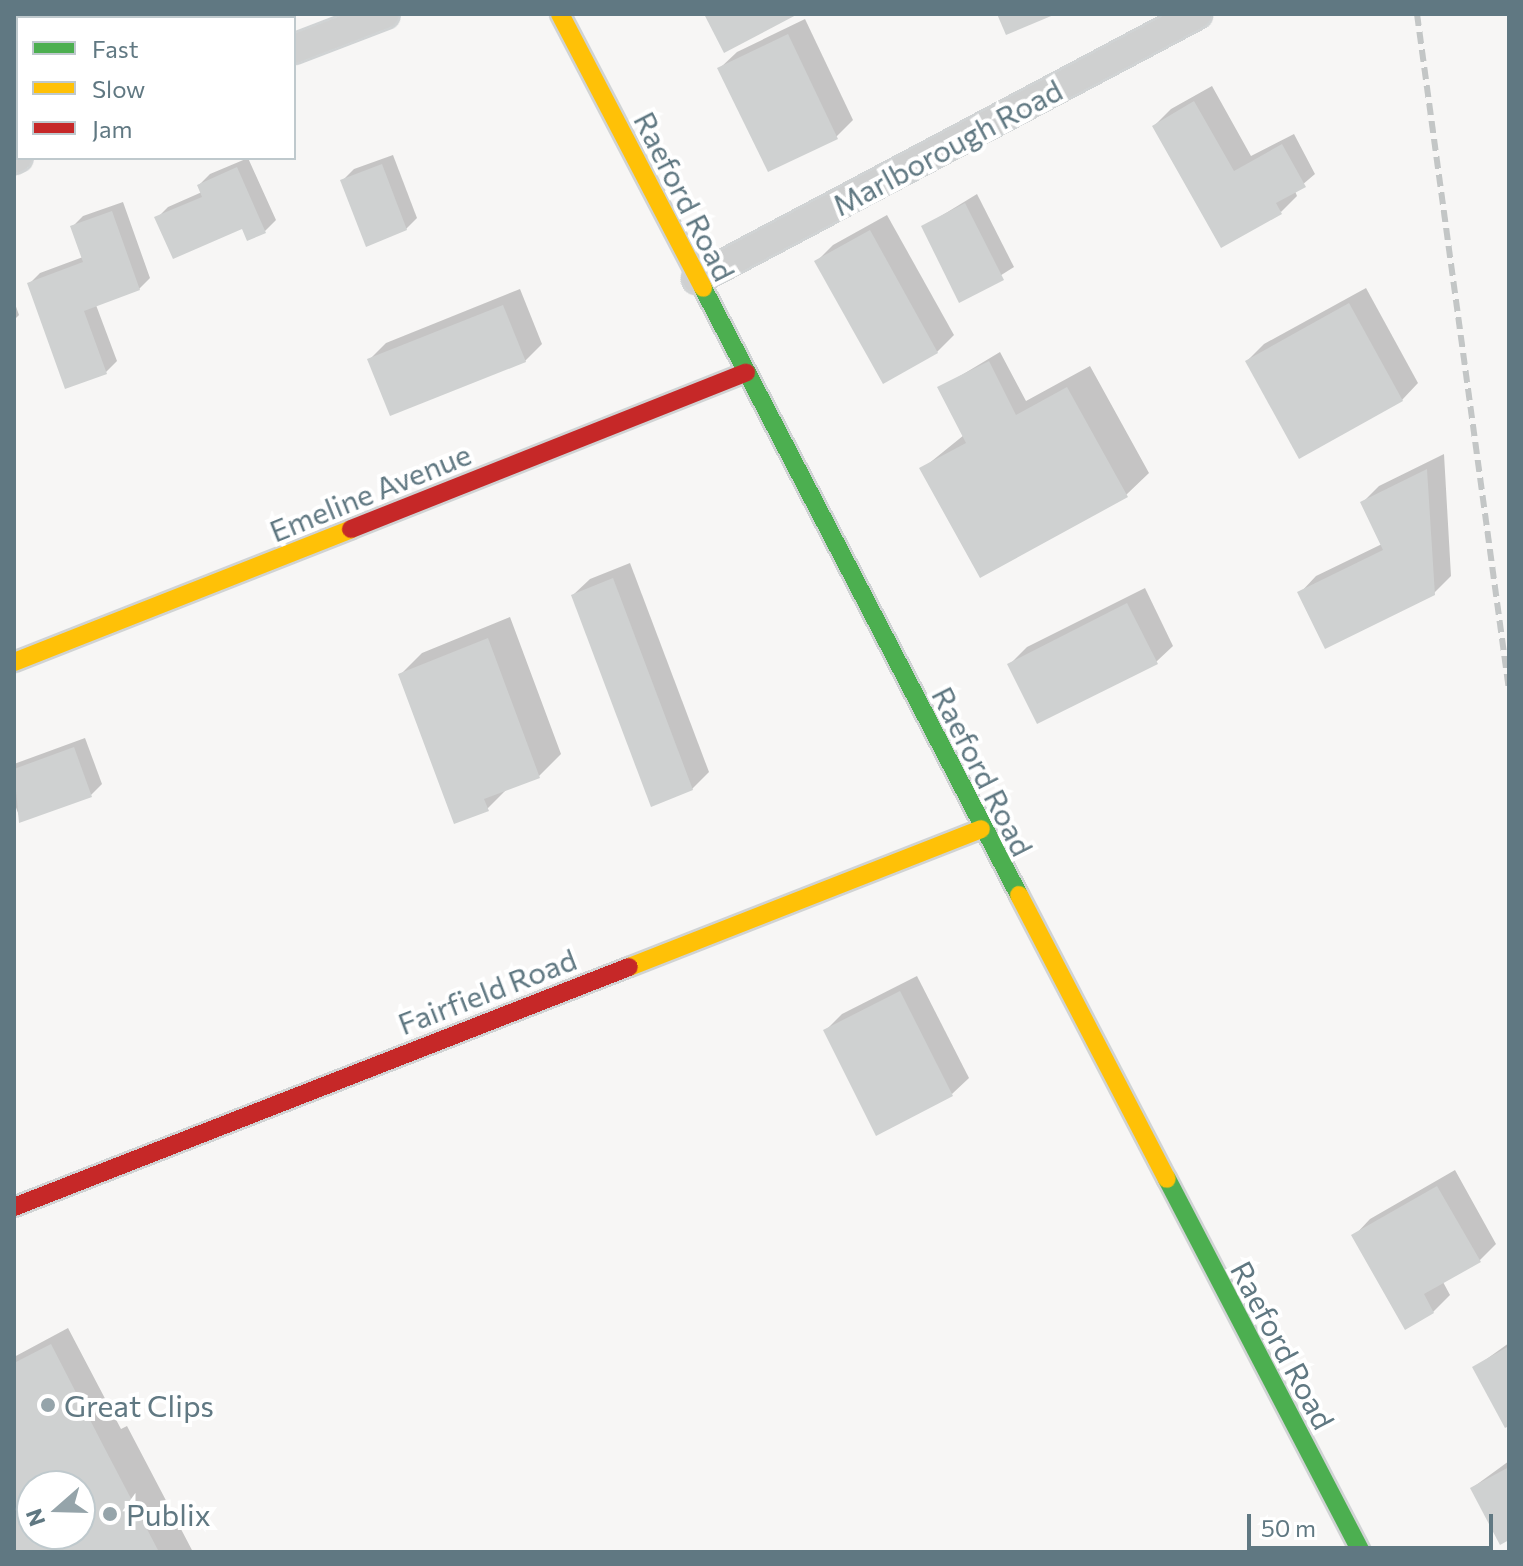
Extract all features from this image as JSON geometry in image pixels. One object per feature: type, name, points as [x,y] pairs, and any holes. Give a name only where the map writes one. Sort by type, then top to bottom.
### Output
[{"type":"street","points":[[296,48],[385,14]]},
{"type":"street","name":"Raeford Road","points":[[560,14],[981,829],[1361,1552]]},
{"type":"street","name":"Marlborough Road","points":[[697,279],[1197,14]]},
{"type":"street","name":"Emeline Avenue","points":[[14,662],[746,373]]},
{"type":"street","name":"Fairfield Road","points":[[14,1207],[981,829]]},
{"type":"building","points":[[49,14],[126,16],[50,16]]},
{"type":"building","points":[[704,14],[798,14],[724,53]]},
{"type":"building","points":[[997,14],[1056,14],[1006,35]]},
{"type":"building","points":[[788,34],[838,139],[768,172],[717,68]]},
{"type":"building","points":[[1194,101],[1234,171],[1282,144],[1306,187],[1276,203],[1282,214],[1221,248],[1152,126]]},
{"type":"building","points":[[382,164],[407,230],[366,247],[340,180]]},
{"type":"building","points":[[237,167],[266,233],[247,241],[242,229],[173,259],[154,217],[202,197],[197,185]]},
{"type":"building","points":[[965,203],[1004,280],[959,303],[921,226]]},
{"type":"building","points":[[112,211],[140,290],[84,311],[107,374],[65,389],[27,283],[83,262],[70,226]]},
{"type":"building","points":[[870,230],[938,353],[883,384],[814,261]]},
{"type":"building","points":[[1349,303],[1403,401],[1299,459],[1245,361]]},
{"type":"building","points":[[503,305],[526,362],[390,416],[367,359]]},
{"type":"building","points":[[989,361],[1016,415],[1067,387],[1128,497],[980,578],[919,468],[966,443],[937,387]]},
{"type":"building","points":[[1427,469],[1435,595],[1325,649],[1297,592],[1383,550],[1360,502]]},
{"type":"building","points":[[613,578],[693,790],[651,807],[571,595]]},
{"type":"building","points":[[1127,603],[1158,664],[1037,724],[1007,664]]},
{"type":"building","points":[[488,638],[540,778],[484,799],[489,811],[454,824],[398,674]]},
{"type":"building","points":[[74,747],[92,797],[19,823],[14,769]]},
{"type":"building","points":[[900,991],[953,1096],[876,1136],[823,1030]]},
{"type":"building","points":[[1437,1186],[1481,1262],[1424,1294],[1434,1313],[1405,1330],[1351,1235]]},
{"type":"building","name":"Great Clips","points":[[51,1344],[159,1552],[14,1552],[14,1363]]},
{"type":"building","points":[[1509,1346],[1509,1426],[1505,1428],[1472,1367]]},
{"type":"building","points":[[1509,1467],[1509,1540],[1500,1545],[1470,1488]]},
{"type":"railway","points":[[1417,14],[1509,690]]},
{"type":"traffic: fast","points":[[703,288],[1019,895]]},
{"type":"traffic: fast","points":[[1167,1179],[1361,1552]]},
{"type":"traffic: slow","points":[[560,14],[703,288]]},
{"type":"traffic: slow","points":[[14,662],[351,529]]},
{"type":"traffic: slow","points":[[629,967],[981,829]]},
{"type":"traffic: slow","points":[[1019,895],[1167,1179]]},
{"type":"traffic: jam","points":[[351,529],[746,373]]},
{"type":"traffic: jam","points":[[14,1207],[629,967]]},
{"type":"place","name":"Great Clips","points":[[48,1405]]},
{"type":"place","name":"Publix","points":[[110,1514]]}]
